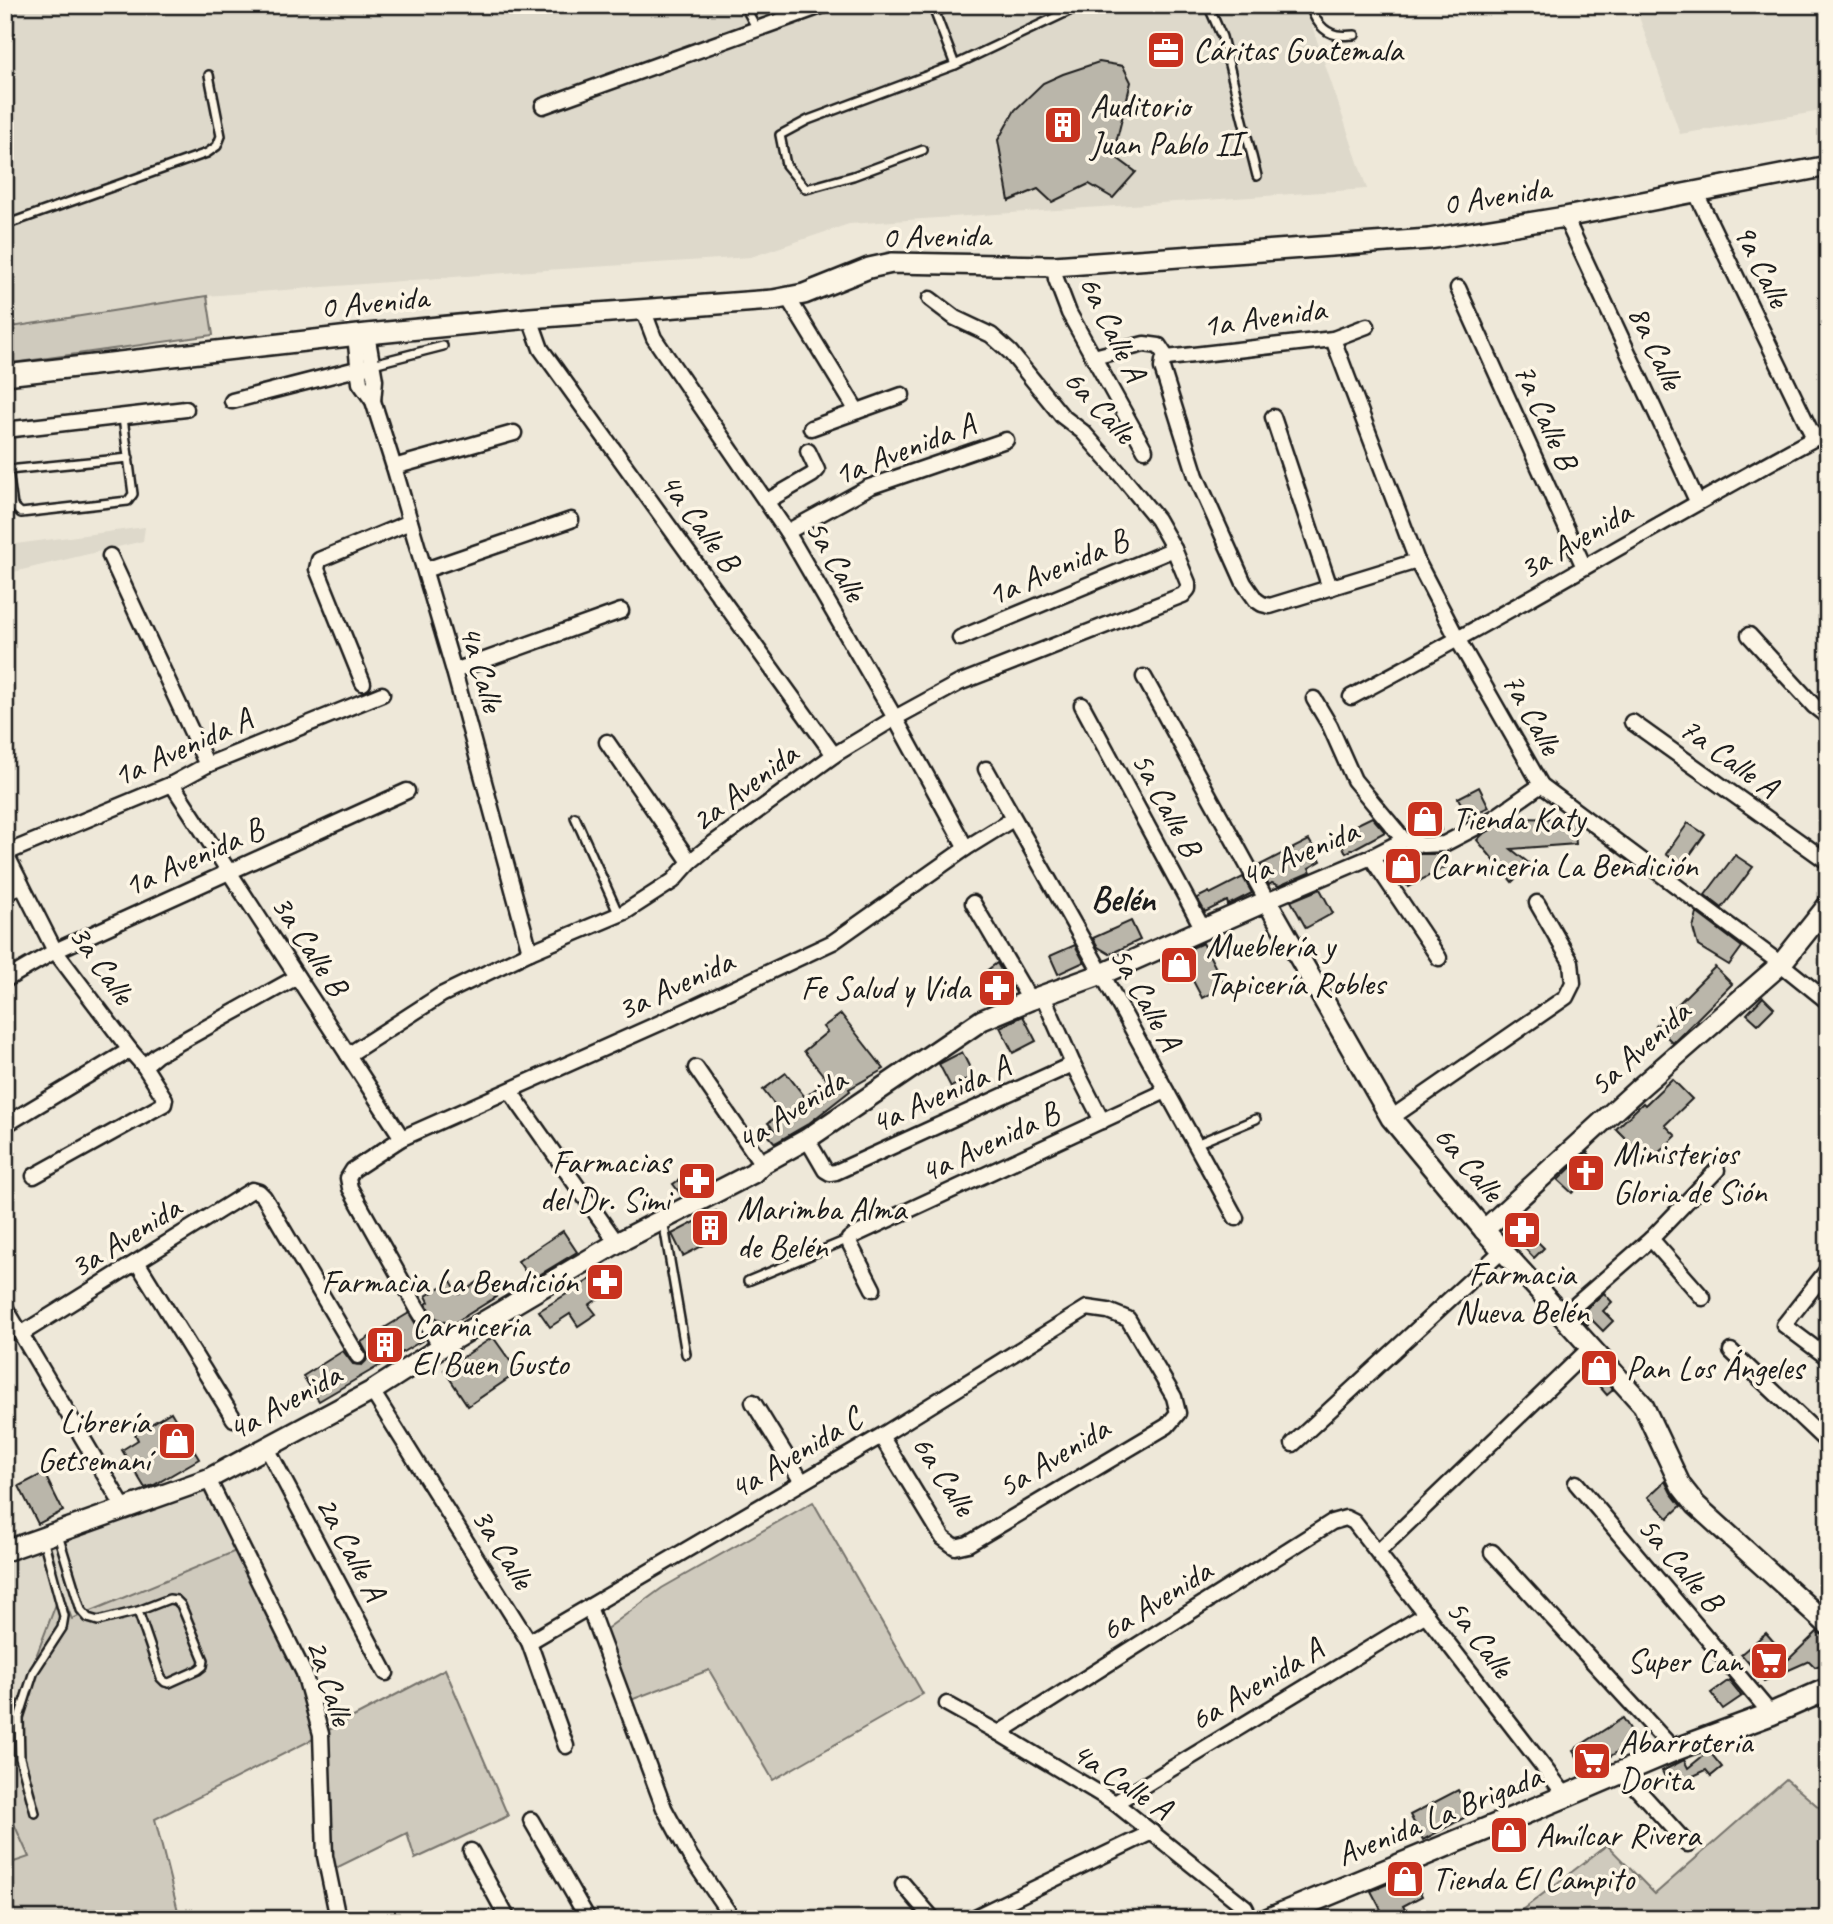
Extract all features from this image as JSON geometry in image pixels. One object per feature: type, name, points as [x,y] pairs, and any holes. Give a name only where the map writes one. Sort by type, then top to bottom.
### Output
[{"type":"main road","name":"Avenida La Brigada","points":[[1269,1919],[1307,1912],[1621,1772],[1828,1689]]},
{"type":"street","points":[[543,106],[824,5]]},
{"type":"street","name":"0 Avenida","points":[[5,375],[530,318],[788,298],[869,268],[892,263],[1054,266],[1429,239],[1565,217],[1828,166]]},
{"type":"street","name":"9a Calle","points":[[1695,191],[1814,438]]},
{"type":"street","name":"8a Calle","points":[[1565,217],[1697,501]]},
{"type":"street","name":"6a Calle A","points":[[1054,266],[1069,313],[1145,450]]},
{"type":"street","name":"7a Calle B","points":[[1458,288],[1584,567]]},
{"type":"street","points":[[788,298],[857,411]]},
{"type":"street","name":"6a Calle","points":[[930,299],[955,318],[991,335],[1010,352],[1062,416],[1083,432],[1157,519],[1174,549],[1188,589]]},
{"type":"street","name":"5a Calle","points":[[643,309],[654,338],[787,532],[895,718],[966,848]]},
{"type":"street","name":"4a Calle B","points":[[530,318],[541,349],[834,755]]},
{"type":"street","name":"1a Avenida","points":[[1167,358],[1333,339],[1367,326]]},
{"type":"street","name":"4a Calle","points":[[361,335],[365,366],[375,380],[373,401],[454,671],[530,952]]},
{"type":"street","name":"7a Calle","points":[[1333,339],[1417,561],[1458,640],[1541,785],[1827,1001]]},
{"type":"street","points":[[1094,357],[1144,344],[1159,346],[1167,358],[1163,361],[1162,368],[1196,476],[1244,583],[1262,604],[1270,606],[1417,561]]},
{"type":"street","points":[[232,401],[365,366]]},
{"type":"street","points":[[811,428],[902,396]]},
{"type":"street","points":[[5,430],[186,410]]},
{"type":"street","points":[[1273,417],[1330,588]]},
{"type":"street","name":"3a Avenida","points":[[1351,697],[1458,640],[1697,501],[1828,431]]},
{"type":"street","points":[[394,467],[514,433]]},
{"type":"street","name":"1a Avenida A","points":[[787,532],[869,487],[1006,440]]},
{"type":"street","points":[[767,500],[813,475],[817,470],[808,451]]},
{"type":"street","points":[[425,570],[570,520]]},
{"type":"street","points":[[363,683],[317,564],[319,560],[410,522]]},
{"type":"street","name":"1a Avenida B","points":[[960,638],[1174,549]]},
{"type":"street","points":[[110,556],[207,765]]},
{"type":"street","name":"2a Avenida","points":[[348,1055],[440,995],[530,952],[619,915],[652,896],[673,881],[690,862],[834,755],[895,718],[959,683],[1183,595],[1188,589]]},
{"type":"street","points":[[454,671],[621,611]]},
{"type":"street","points":[[1749,635],[1814,706],[1828,717]]},
{"type":"street","name":"6a Calle","points":[[1144,677],[1267,901],[1391,1118],[1484,1230],[1643,1405],[1681,1486],[1696,1505],[1828,1625]]},
{"type":"street","name":"1a Avenida A","points":[[5,853],[172,784],[207,765],[382,694]]},
{"type":"street","points":[[1314,699],[1354,780],[1404,840]]},
{"type":"street","name":"5a Calle B","points":[[1082,705],[1203,929]]},
{"type":"street","name":"7a Calle A","points":[[1632,722],[1828,862]]},
{"type":"street","points":[[607,742],[690,862]]},
{"type":"street","name":"5a Calle A","points":[[986,769],[1236,1218]]},
{"type":"street","name":"3a Calle B","points":[[172,784],[402,1138]]},
{"type":"street","name":"4a Avenida","points":[[5,1550],[208,1479],[267,1448],[372,1391],[617,1243],[752,1173],[762,1164],[807,1139],[982,1020],[1102,974],[1371,858],[1404,840],[1423,845],[1444,844],[1494,818],[1541,785]]},
{"type":"street","name":"1a Avenida B","points":[[5,980],[55,951],[407,792]]},
{"type":"street","name":"3a Avenida","points":[[441,1347],[350,1188],[348,1178],[353,1170],[402,1138],[657,1025],[833,942],[966,848],[1013,819]]},
{"type":"street","name":"3a Calle","points":[[5,853],[55,951],[144,1066],[166,1099],[164,1104],[34,1176]]},
{"type":"street","points":[[1371,858],[1439,958]]},
{"type":"street","points":[[5,895],[21,884]]},
{"type":"street","points":[[973,903],[1037,998],[1102,1121]]},
{"type":"street","points":[[1391,1118],[1566,997],[1573,983],[1571,962],[1537,903]]},
{"type":"street","name":"5a Avenida","points":[[1484,1230],[1637,1090],[1781,964],[1828,905]]},
{"type":"street","points":[[144,1066],[158,1055],[297,976]]},
{"type":"street","points":[[5,1125],[130,1050]]},
{"type":"street","name":"4a Avenida A","points":[[807,1139],[825,1170],[836,1172],[1073,1064]]},
{"type":"street","points":[[696,1068],[762,1164]]},
{"type":"street","points":[[510,1091],[617,1243]]},
{"type":"street","name":"4a Avenida B","points":[[849,1239],[1166,1091]]},
{"type":"street","points":[[1562,1317],[1651,1239],[1717,1170]]},
{"type":"street","name":"3a Avenida","points":[[21,1334],[252,1190],[264,1197],[358,1356]]},
{"type":"street","points":[[849,1239],[873,1289]]},
{"type":"street","points":[[1651,1239],[1703,1298]]},
{"type":"street","points":[[1293,1444],[1503,1250]]},
{"type":"street","points":[[137,1262],[234,1419]]},
{"type":"street","points":[[1828,1269],[1784,1325],[1828,1358]]},
{"type":"street","points":[[5,1307],[124,1508]]},
{"type":"street","name":"4a Avenida C","points":[[529,1642],[881,1436],[1087,1308],[1128,1318],[1174,1397],[1178,1413]]},
{"type":"street","points":[[1378,1552],[1590,1348]]},
{"type":"street","points":[[1731,1351],[1828,1443]]},
{"type":"street","name":"3a Calle","points":[[372,1391],[529,1642],[566,1746]]},
{"type":"street","points":[[753,1402],[802,1482]]},
{"type":"street","name":"5a Avenida","points":[[955,1547],[968,1544],[1167,1426],[1178,1413]]},
{"type":"street","name":"6a Calle","points":[[881,1436],[943,1538],[955,1547]]},
{"type":"street","name":"2a Calle A","points":[[267,1448],[386,1673]]},
{"type":"street","name":"2a Calle","points":[[208,1479],[304,1673],[321,1734],[325,1856],[338,1919]]},
{"type":"street","name":"5a Calle B","points":[[1576,1483],[1771,1714]]},
{"type":"street","name":"5a Calle","points":[[1346,1518],[1354,1522],[1378,1552],[1566,1796]]},
{"type":"street","name":"6a Avenida","points":[[999,1732],[1332,1522],[1346,1518]]},
{"type":"street","points":[[1492,1552],[1674,1750]]},
{"type":"street","points":[[589,1607],[664,1808],[690,1856],[733,1919]]},
{"type":"street","name":"6a Avenida A","points":[[1115,1803],[1426,1614]]},
{"type":"street","name":"4a Calle A","points":[[947,1704],[999,1732],[1115,1803],[1245,1907],[1251,1919]]},
{"type":"street","points":[[1621,1772],[1688,1845]]},
{"type":"street","points":[[531,1820],[588,1919]]},
{"type":"street","points":[[971,1919],[1152,1832]]},
{"type":"street","points":[[471,1850],[509,1919]]},
{"type":"street","points":[[903,1884],[933,1919]]},
{"type":"lane","points":[[744,5],[757,29]]},
{"type":"lane","points":[[953,5],[933,8],[955,65]]},
{"type":"lane","points":[[923,150],[853,176],[806,189],[786,165],[780,135],[808,120],[955,65],[1069,11],[1076,5]]},
{"type":"lane","points":[[1208,5],[1222,37],[1257,176]]},
{"type":"lane","points":[[1311,5],[1312,13],[1324,29],[1335,35],[1355,35]]},
{"type":"lane","points":[[5,225],[207,153],[216,146],[221,136],[209,75]]},
{"type":"lane","points":[[365,366],[443,346]]},
{"type":"lane","points":[[5,456],[13,506],[21,513],[128,501],[134,494],[123,418]]},
{"type":"lane","points":[[8,470],[129,458]]},
{"type":"lane","points":[[575,817],[619,915]]},
{"type":"lane","points":[[1195,1144],[1256,1119]]},
{"type":"lane","points":[[663,1220],[685,1354]]},
{"type":"lane","points":[[748,1281],[849,1239]]},
{"type":"lane","points":[[50,1535],[81,1610],[88,1618],[98,1620],[138,1611],[169,1599],[176,1600],[181,1605],[204,1660],[203,1666],[169,1683],[165,1682],[161,1678],[138,1611]]},
{"type":"lane","points":[[35,1813],[20,1758],[19,1718],[34,1671],[62,1628],[64,1616],[49,1556],[50,1535]]},
{"type":"shaded area","points":[[5,5],[1305,5],[1367,189],[849,224],[751,257],[207,296],[5,328]]},
{"type":"shaded area","points":[[1635,5],[1828,5],[1828,110],[1680,134]]},
{"type":"shaded area","points":[[207,296],[213,335],[5,364],[5,328]]},
{"type":"shaded area","points":[[5,524],[8,545],[145,527],[143,541],[5,574]]},
{"type":"shaded area","points":[[218,1481],[243,1548],[72,1619],[61,1593],[5,1738],[5,1560]]},
{"type":"shaded area","points":[[813,1502],[923,1694],[773,1780],[709,1670],[631,1700],[605,1630],[662,1588]]},
{"type":"shaded area","points":[[243,1548],[321,1734],[445,1669],[508,1816],[415,1859],[407,1833],[328,1872],[321,1735],[155,1819],[180,1919],[5,1919],[5,1865],[29,1857],[5,1804],[5,1738],[61,1591],[72,1619]]},
{"type":"shaded area","points":[[1786,1779],[1828,1815],[1828,1919],[1510,1919],[1607,1845],[1655,1894]]},
{"type":"shaded area","points":[[5,1804],[29,1858],[5,1865]]},
{"type":"building","name":"Auditorio Juan Pablo II","points":[[1099,62],[1123,66],[1131,82],[1113,155],[1136,172],[1113,198],[1089,184],[1052,202],[1038,189],[1009,201],[998,140],[1015,110],[1043,83]]},
{"type":"building","points":[[1479,787],[1489,807],[1468,817],[1458,798]]},
{"type":"building","name":"Tienda Katy","points":[[1433,806],[1441,830],[1428,833],[1415,824],[1410,815]]},
{"type":"building","points":[[1372,817],[1385,832],[1346,853],[1337,834]]},
{"type":"building","points":[[1511,818],[1570,819],[1574,822],[1576,844],[1511,849],[1530,864],[1512,882],[1477,840]]},
{"type":"building","points":[[1688,823],[1705,834],[1682,866],[1666,854]]},
{"type":"building","points":[[1309,840],[1321,861],[1309,868],[1311,872],[1279,886],[1272,883],[1269,885],[1260,865]]},
{"type":"building","points":[[1419,854],[1436,854],[1446,867],[1408,887],[1395,863]]},
{"type":"building","points":[[1735,855],[1753,867],[1722,908],[1705,895]]},
{"type":"building","points":[[1243,877],[1252,893],[1228,905],[1227,901],[1205,912],[1197,898]]},
{"type":"building","points":[[1320,889],[1333,913],[1306,928],[1291,901]]},
{"type":"building","points":[[1697,913],[1742,947],[1729,965],[1698,946],[1693,928]]},
{"type":"building","points":[[1131,921],[1140,940],[1110,954],[1098,947],[1093,938]]},
{"type":"building","points":[[1203,943],[1225,986],[1202,998],[1189,973],[1170,983],[1161,961]]},
{"type":"building","points":[[1075,945],[1084,962],[1058,974],[1050,956]]},
{"type":"building","points":[[997,963],[1010,986],[996,995],[982,974]]},
{"type":"building","points":[[1715,967],[1732,984],[1673,1043],[1656,1026]]},
{"type":"building","points":[[1763,997],[1774,1008],[1758,1024],[1747,1014]]},
{"type":"building","points":[[841,1014],[884,1069],[849,1089],[850,1091],[808,1124],[775,1143],[768,1135],[774,1130],[768,1123],[781,1113],[763,1090],[786,1073],[805,1097],[827,1080],[804,1051],[827,1032],[823,1027]]},
{"type":"building","points":[[1023,1016],[1036,1041],[1013,1053],[1000,1027]]},
{"type":"building","points":[[962,1052],[974,1076],[951,1087],[939,1064]]},
{"type":"building","points":[[1672,1079],[1692,1099],[1665,1125],[1676,1136],[1649,1162],[1616,1129]]},
{"type":"building","points":[[1587,1152],[1601,1166],[1572,1193],[1558,1180]]},
{"type":"building","name":"Farmacias del Dr. Simi","points":[[698,1167],[709,1182],[682,1196],[673,1184]]},
{"type":"building","points":[[716,1211],[727,1233],[683,1256],[672,1234]]},
{"type":"building","points":[[1522,1215],[1535,1228],[1530,1234],[1544,1248],[1534,1258],[1505,1227]]},
{"type":"building","points":[[563,1231],[577,1252],[531,1280],[518,1261]]},
{"type":"building","points":[[604,1271],[615,1287],[589,1305],[596,1314],[578,1326],[570,1314],[550,1327],[539,1311]]},
{"type":"building","points":[[484,1278],[496,1297],[451,1325],[434,1317],[426,1304],[429,1302],[426,1296],[451,1281],[459,1294]]},
{"type":"building","points":[[1604,1293],[1612,1302],[1603,1311],[1613,1321],[1603,1331],[1592,1320],[1587,1325],[1578,1316]]},
{"type":"building","points":[[409,1313],[425,1339],[319,1401],[303,1376],[343,1351],[353,1364],[362,1365],[368,1355],[361,1342]]},
{"type":"building","points":[[493,1337],[518,1372],[468,1406],[444,1370]]},
{"type":"building","points":[[1591,1366],[1613,1390],[1607,1395],[1586,1371]]},
{"type":"building","points":[[171,1412],[199,1459],[145,1488],[122,1450],[138,1440],[135,1434]]},
{"type":"building","points":[[44,1473],[63,1511],[38,1524],[19,1486]]},
{"type":"building","points":[[1665,1481],[1681,1506],[1668,1518],[1648,1497]]},
{"type":"building","name":"Super Can","points":[[1817,1632],[1828,1637],[1828,1662],[1815,1667],[1809,1661],[1764,1681],[1741,1654],[1766,1633],[1789,1659]]},
{"type":"building","points":[[1729,1680],[1742,1696],[1723,1709],[1711,1693]]},
{"type":"building","points":[[1623,1718],[1637,1740],[1586,1771],[1573,1750]]},
{"type":"building","points":[[1709,1751],[1722,1767],[1711,1776],[1706,1770],[1670,1787],[1662,1771],[1684,1760],[1688,1768]]},
{"type":"building","points":[[1458,1790],[1471,1814],[1423,1840],[1410,1815]]},
{"type":"building","points":[[1411,1874],[1422,1896],[1403,1906],[1410,1919],[1386,1919],[1371,1891]]},
{"type":"place","name":"Cáritas Guatemala","points":[[1166,50]]},
{"type":"place","name":"Auditorio Juan Pablo II","points":[[1063,125]]},
{"type":"place","name":"Tienda Katy","points":[[1425,819]]},
{"type":"place","name":"Carniceria La Bendición","points":[[1403,866]]},
{"type":"place","name":"Mueblería y Tapicería Robles","points":[[1179,965]]},
{"type":"place","name":"Fe Salud y Vida","points":[[997,988]]},
{"type":"place","name":"Ministerios Gloria de Sión","points":[[1586,1173]]},
{"type":"place","name":"Farmacias del Dr. Simi","points":[[697,1181]]},
{"type":"place","name":"Marimba Alma de Belén","points":[[710,1228]]},
{"type":"place","name":"Farmacia Nueva Belén","points":[[1522,1230]]},
{"type":"place","name":"Farmacia La Bendición","points":[[605,1282]]},
{"type":"place","name":"Carniceria El Buen Gusto","points":[[385,1345]]},
{"type":"place","name":"Pan Los Ángeles","points":[[1599,1368]]},
{"type":"place","name":"Librería Getsemaní","points":[[177,1441]]},
{"type":"place","name":"Super Can","points":[[1769,1661]]},
{"type":"place","name":"Abarroteria Dorita","points":[[1592,1761]]},
{"type":"place","name":"Amílcar Rivera","points":[[1509,1835]]},
{"type":"place","name":"Tienda El Campito","points":[[1405,1879]]},
{"type":"district","name":"Belén","points":[[1123,899]]}]
